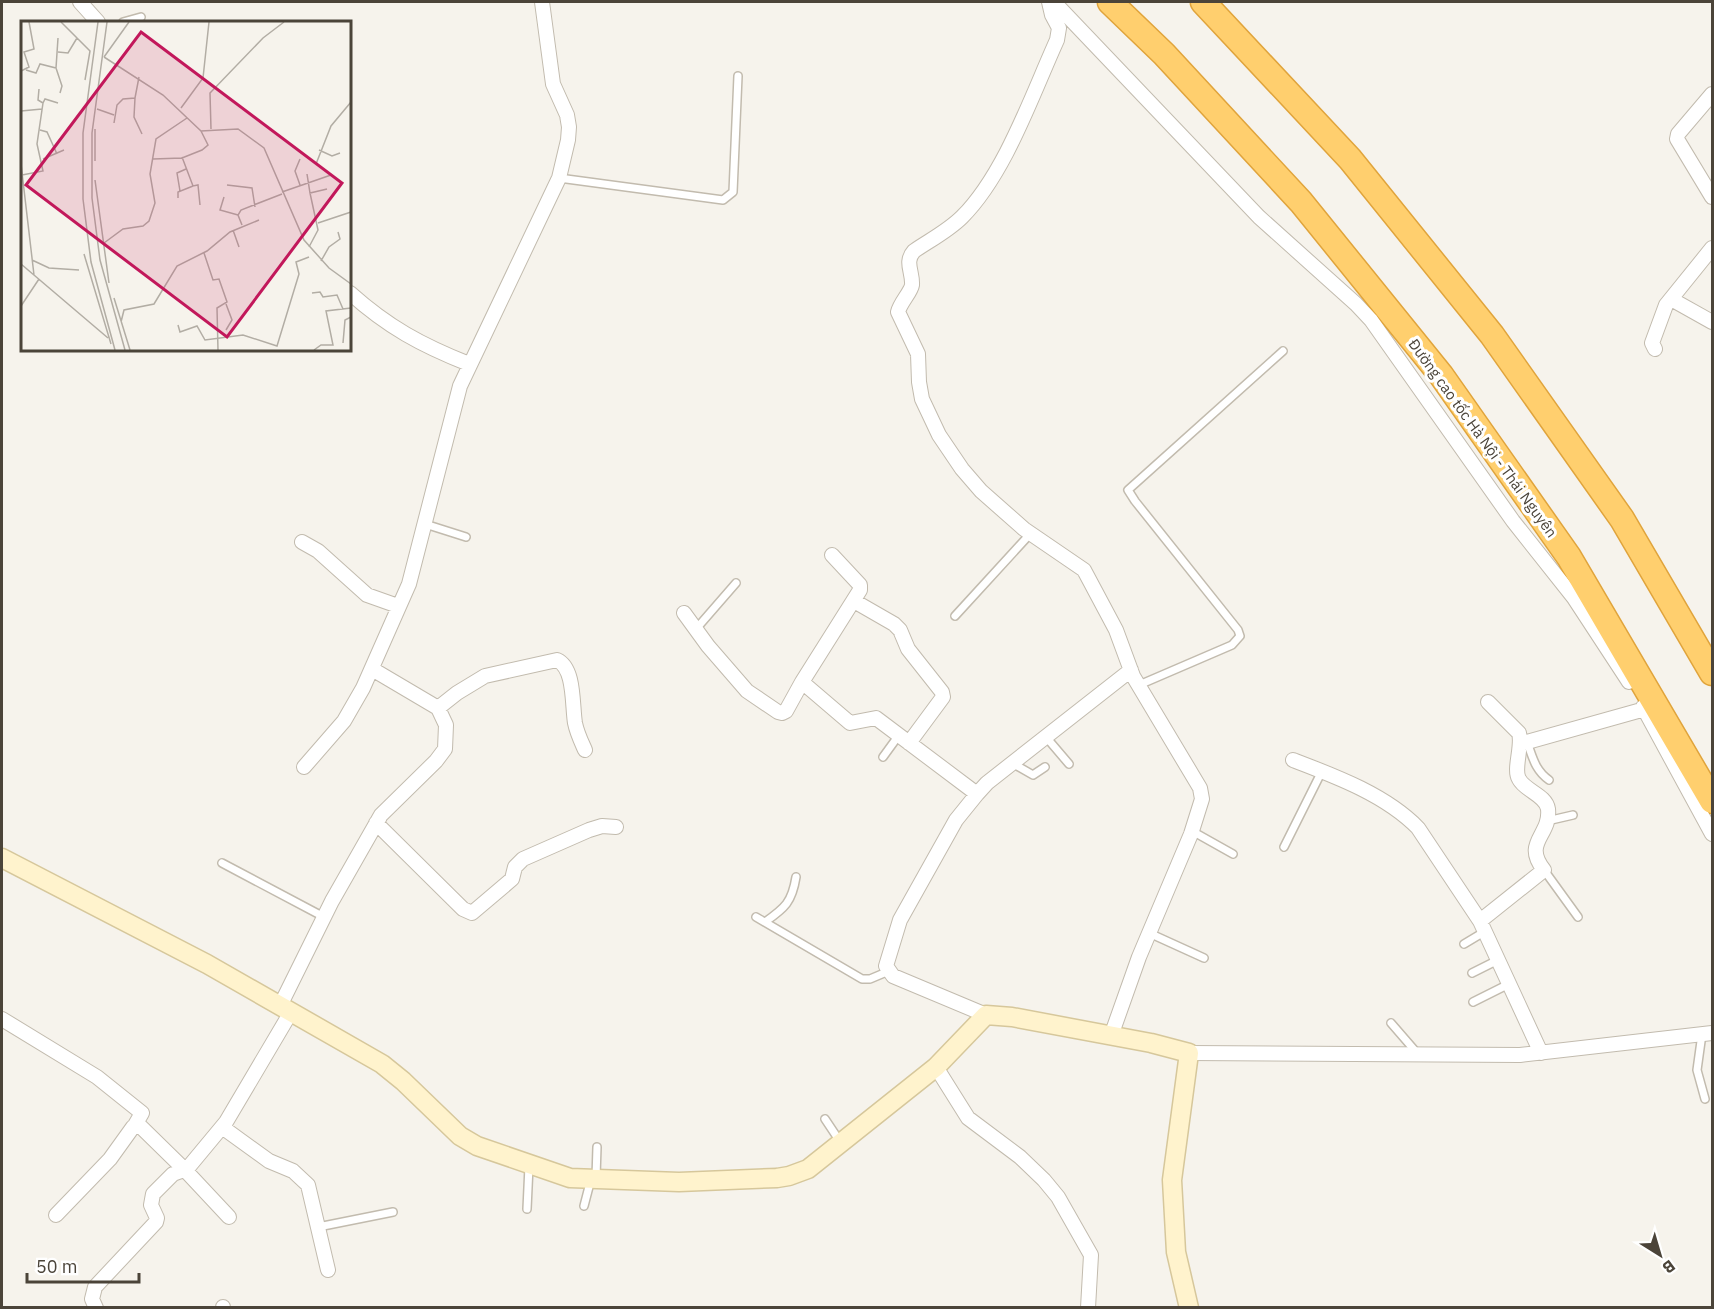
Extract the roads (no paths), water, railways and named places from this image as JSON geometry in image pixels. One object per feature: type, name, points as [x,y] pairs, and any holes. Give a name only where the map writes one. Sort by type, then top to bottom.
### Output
[{"type":"highway","name":"Đường cao tốc Hà Nội - Thái Nguyên","points":[[1110,2],[1164,54],[1301,202],[1441,375],[1569,557],[1713,801]]},
{"type":"highway","points":[[1203,2],[1350,159],[1492,335],[1622,519],[1713,673]]},
{"type":"street","points":[[80,2],[97,21]]},
{"type":"street","points":[[304,767],[344,721],[372,669],[412,573],[453,406],[469,364],[559,178],[569,128],[567,115],[551,74],[542,2]]},
{"type":"street","points":[[1049,2],[1052,15],[1059,28],[1057,40],[1002,160],[987,185],[963,216],[910,256],[908,262],[912,284],[898,312],[918,354],[922,399],[939,435],[962,469],[981,491],[1030,533],[1084,570],[1116,630],[1139,685],[1200,788],[1202,799],[1192,831],[1149,933],[1111,1036]]},
{"type":"street","points":[[1054,2],[1259,217],[1371,320],[1513,522],[1574,598],[1629,681],[1713,834]]},
{"type":"street","points":[[1713,94],[1677,138],[1713,197]]},
{"type":"street","points":[[1654,350],[1652,343],[1658,324],[1671,299],[1713,248]]},
{"type":"street","points":[[351,294],[389,325],[427,347],[469,364]]},
{"type":"street","points":[[1671,299],[1713,322]]},
{"type":"street","points":[[302,542],[318,551],[368,595],[398,606]]},
{"type":"street","points":[[684,613],[708,646],[747,690],[782,713],[786,711],[860,590],[860,585],[832,555]]},
{"type":"street","points":[[854,601],[894,624],[900,630],[908,649],[942,692],[943,697],[904,739]]},
{"type":"street","points":[[438,708],[485,676],[556,660],[562,662],[566,667],[577,733],[585,750]]},
{"type":"street","points":[[96,1308],[92,1299],[95,1287],[156,1222],[157,1218],[151,1205],[153,1194],[173,1174],[185,1170],[222,1127],[286,1009],[324,916],[376,823],[390,804],[436,761],[445,749],[446,725],[438,708],[404,690],[372,669]]},
{"type":"street","points":[[1131,669],[1012,763],[977,794],[956,820],[900,920],[886,966],[893,976],[986,1015],[1012,1017],[1151,1043],[1189,1053],[1520,1055],[1707,1034]]},
{"type":"street","points":[[802,682],[850,723],[876,718],[977,794]]},
{"type":"street","points":[[1482,927],[1544,870],[1536,860],[1534,851],[1546,821],[1547,806],[1519,780],[1518,773],[1524,743],[1519,733],[1488,702]]},
{"type":"street","points":[[1524,743],[1645,709]]},
{"type":"street","points":[[1293,760],[1341,778],[1405,815],[1418,828],[1482,927],[1541,1053]]},
{"type":"street","points":[[376,823],[463,909],[472,913],[512,879],[515,867],[523,859],[589,830],[602,826],[616,827]]},
{"type":"street","points":[[2,858],[207,964],[382,1064],[460,1136],[477,1146],[570,1178],[679,1182],[789,1176],[808,1169],[936,1067],[986,1015]]},
{"type":"street","points":[[2,1019],[109,1086],[142,1113],[110,1159],[56,1215]]},
{"type":"street","points":[[1189,1053],[1172,1180],[1176,1252],[1189,1308]]},
{"type":"street","points":[[936,1067],[968,1118],[1020,1157],[1058,1197],[1091,1255],[1088,1308]]},
{"type":"street","points":[[135,1125],[138,1125],[185,1170],[229,1217]]},
{"type":"street","points":[[222,1127],[269,1161],[301,1177],[309,1185],[328,1270]]},
{"type":"lane","points":[[127,21],[141,17]]},
{"type":"lane","points":[[559,178],[723,200],[729,197],[733,192],[738,76]]},
{"type":"lane","points":[[1139,685],[1232,645],[1240,636],[1238,630],[1128,490],[1283,351]]},
{"type":"lane","points":[[425,524],[466,537]]},
{"type":"lane","points":[[955,616],[1030,533]]},
{"type":"lane","points":[[696,629],[736,583]]},
{"type":"lane","points":[[1046,737],[1069,764]]},
{"type":"lane","points":[[883,757],[904,739]]},
{"type":"lane","points":[[1524,743],[1539,772],[1549,780]]},
{"type":"lane","points":[[1012,763],[1032,775],[1045,767]]},
{"type":"lane","points":[[1284,847],[1322,771]]},
{"type":"lane","points":[[1546,821],[1573,815]]},
{"type":"lane","points":[[1192,831],[1233,854]]},
{"type":"lane","points":[[222,863],[324,916]]},
{"type":"lane","points":[[1544,870],[1578,917]]},
{"type":"lane","points":[[765,922],[783,909],[793,896],[796,877]]},
{"type":"lane","points":[[756,916],[862,979],[870,979],[889,971]]},
{"type":"lane","points":[[1464,944],[1482,927]]},
{"type":"lane","points":[[1149,933],[1204,958]]},
{"type":"lane","points":[[1472,973],[1498,960]]},
{"type":"lane","points":[[1473,1002],[1509,984]]},
{"type":"lane","points":[[1391,1023],[1419,1055]]},
{"type":"lane","points":[[1705,1099],[1697,1070],[1707,1034]]},
{"type":"lane","points":[[825,1119],[841,1143]]},
{"type":"lane","points":[[584,1206],[594,1179],[597,1147]]},
{"type":"lane","points":[[527,1209],[530,1164]]},
{"type":"lane","points":[[318,1227],[393,1212]]}]
